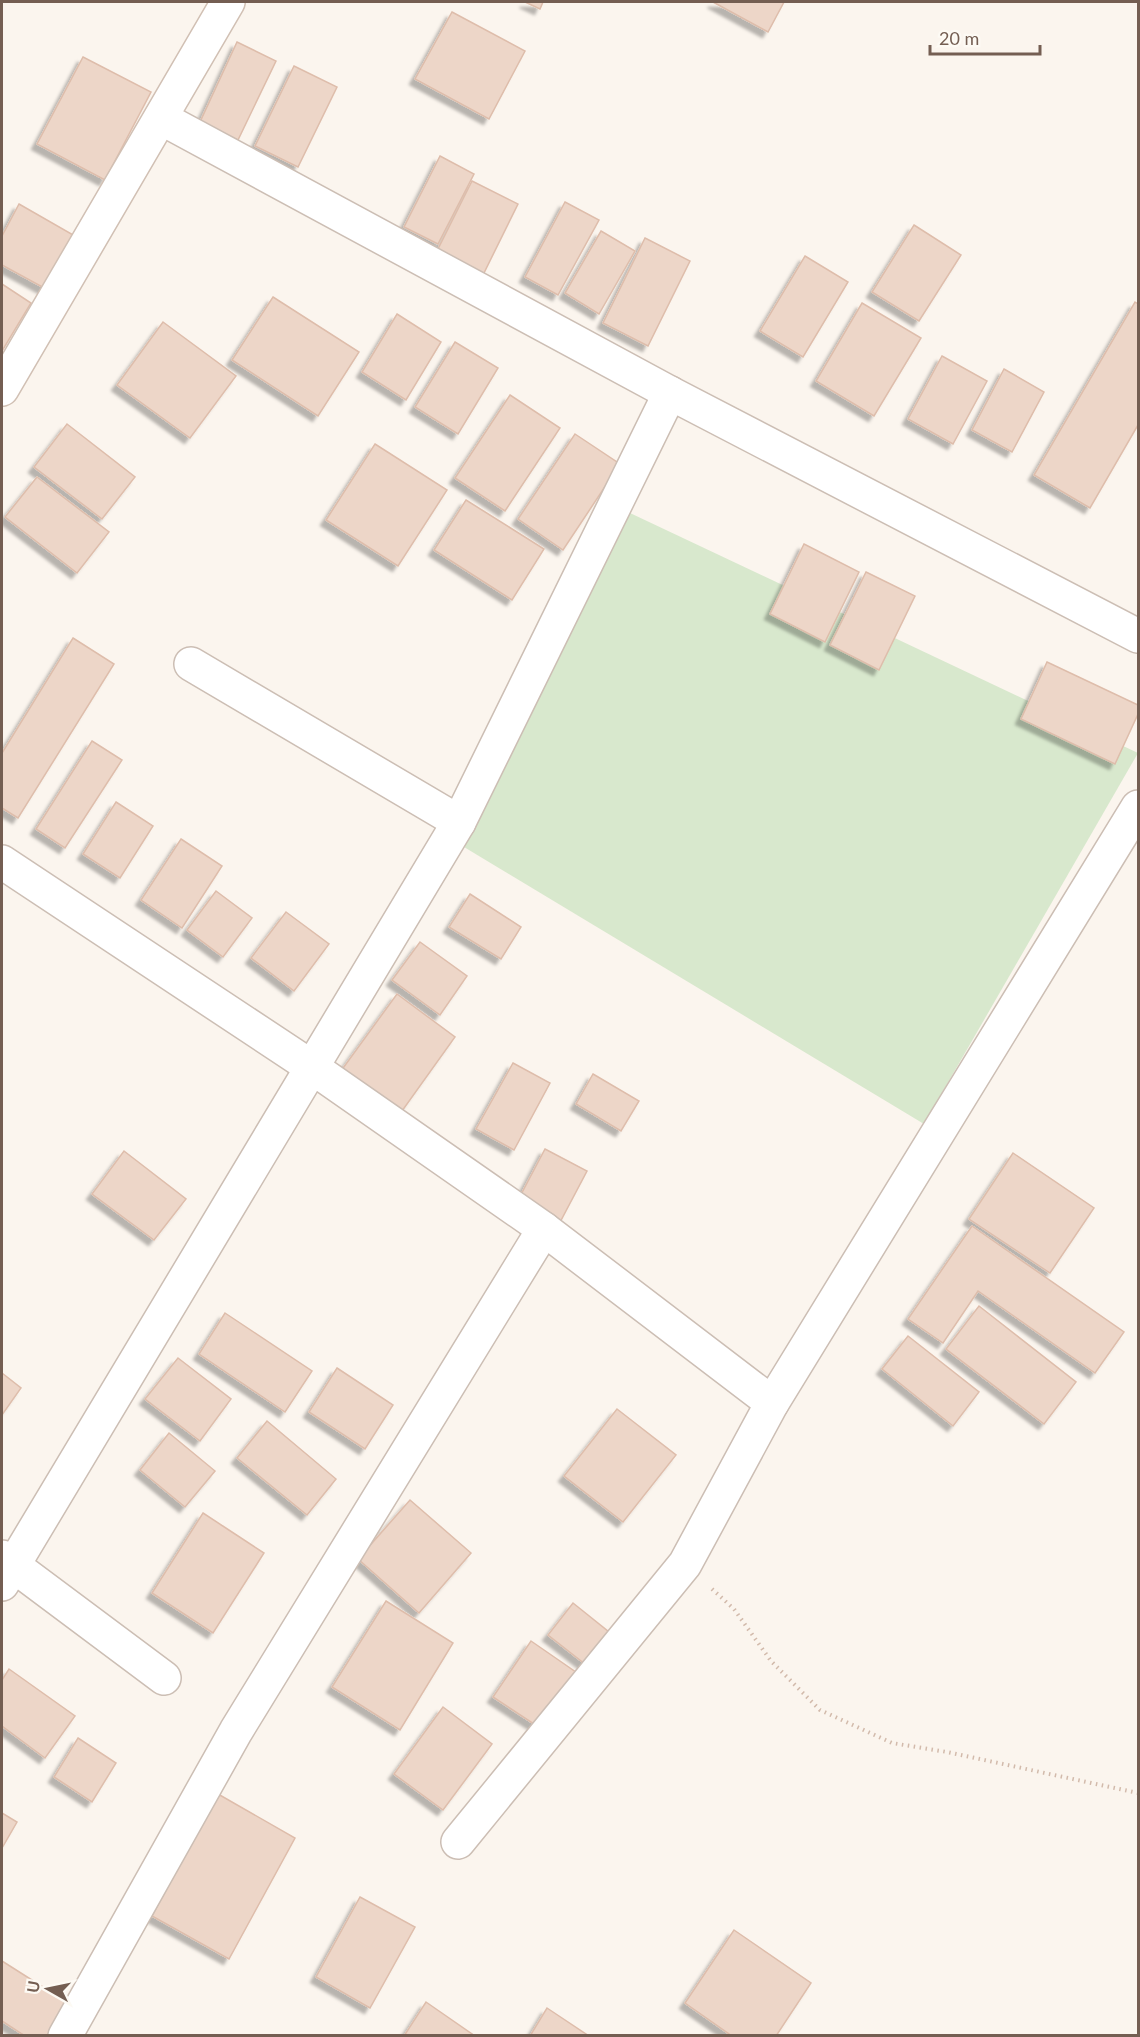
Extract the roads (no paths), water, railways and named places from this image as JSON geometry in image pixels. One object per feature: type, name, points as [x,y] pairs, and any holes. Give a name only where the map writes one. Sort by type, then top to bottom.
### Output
[{"type":"street","points":[[2,389],[228,2]]},
{"type":"street","points":[[161,118],[670,393],[1138,636]]},
{"type":"street","points":[[164,1678],[5,1569],[313,1068],[459,822],[670,393]]},
{"type":"street","points":[[191,664],[459,822]]},
{"type":"street","points":[[458,1842],[685,1564],[772,1403],[1138,807]]},
{"type":"street","points":[[2,862],[313,1068],[544,1229],[772,1403]]},
{"type":"street","points":[[65,2036],[236,1731],[544,1229]]}]
